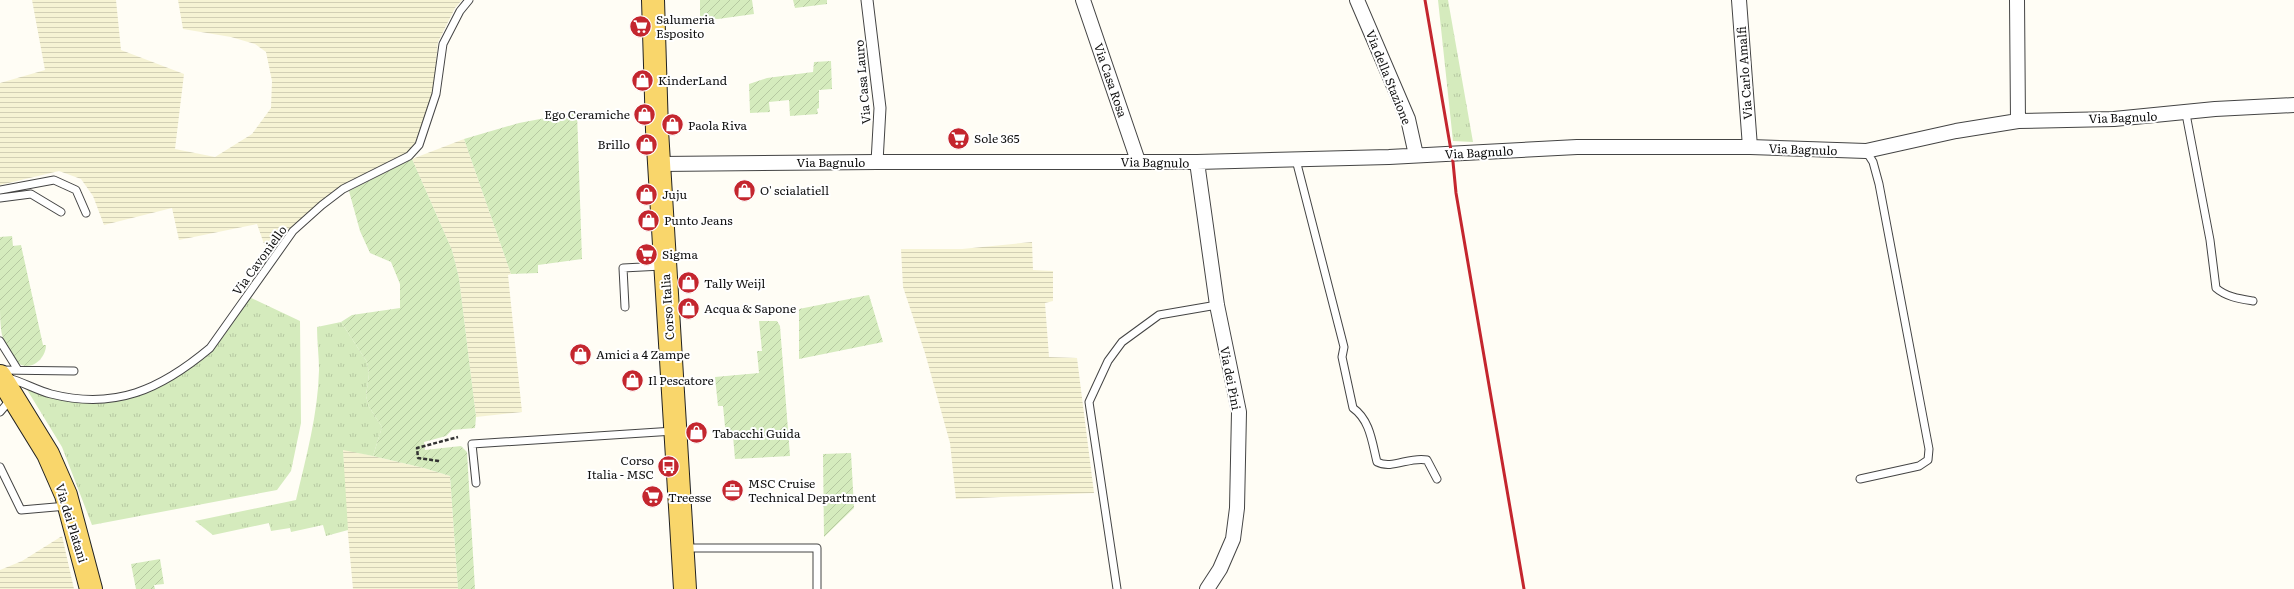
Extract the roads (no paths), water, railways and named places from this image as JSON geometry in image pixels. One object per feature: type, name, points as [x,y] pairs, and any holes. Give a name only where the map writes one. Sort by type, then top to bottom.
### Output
[{"type":"main road","name":"Corso Italia","points":[[653,0],[665,266],[683,541],[684,589]]},
{"type":"main road","name":"Via dei Platani","points":[[4,374],[6,405],[48,454],[69,505],[78,534],[91,589]]},
{"type":"street","name":"Via Casa Lauro","points":[[867,0],[876,64],[880,108],[877,162]]},
{"type":"street","name":"Via Casa Rosa","points":[[1083,0],[1138,161]]},
{"type":"street","name":"Via della Stazione","points":[[1357,0],[1408,119],[1416,155]]},
{"type":"street","name":"Via Carlo Amalfi","points":[[1739,0],[1750,147]]},
{"type":"street","points":[[2017,0],[2018,121]]},
{"type":"street","name":"Via Bagnulo","points":[[660,164],[1138,161],[1198,162],[1296,160],[1578,147],[1750,147],[1866,152],[1956,131],[2018,121],[2114,119],[2186,114],[2215,109],[2294,105]]},
{"type":"street","name":"Via dei Pini","points":[[1198,162],[1217,305],[1238,412],[1237,508],[1233,539],[1220,569],[1207,589]]},
{"type":"lane","name":"Via Cavoniello","points":[[4,374],[49,393],[92,401],[134,394],[154,386],[194,362],[210,348],[293,231],[343,189],[409,156],[419,145],[436,94],[444,44],[460,11],[469,0]]},
{"type":"lane","points":[[2186,114],[2210,240],[2216,288],[2220,292],[2236,298],[2253,301]]},
{"type":"lane","points":[[1860,479],[1920,466],[1928,460],[1929,450],[1879,184],[1873,162],[1866,152]]},
{"type":"lane","points":[[1296,160],[1344,347],[1342,357],[1353,408],[1362,414],[1366,421],[1377,462],[1384,466],[1420,458],[1427,460],[1437,479]]},
{"type":"lane","points":[[0,190],[54,180],[76,190],[86,213]]},
{"type":"lane","points":[[0,198],[31,194],[61,212]]},
{"type":"lane","points":[[625,307],[623,268],[665,266]]},
{"type":"lane","points":[[1117,589],[1089,402],[1108,361],[1122,342],[1159,315],[1217,305]]},
{"type":"lane","points":[[0,341],[4,374],[74,371]]},
{"type":"lane","points":[[476,483],[472,444],[676,431]]},
{"type":"lane","points":[[0,467],[21,510],[69,505]]},
{"type":"lane","points":[[683,541],[817,548],[818,589]]},
{"type":"railway","points":[[1425,0],[1453,162],[1456,193],[1524,589]]},
{"type":"place","name":"Salumeria Esposito","points":[[641,26]]},
{"type":"place","name":"KinderLand","points":[[643,80]]},
{"type":"place","name":"Ego Ceramiche","points":[[645,114]]},
{"type":"place","name":"Paola Riva","points":[[673,125]]},
{"type":"place","name":"Sole 365","points":[[958,138]]},
{"type":"place","name":"Brillo","points":[[646,144]]},
{"type":"place","name":"O' scialatiell","points":[[745,190]]},
{"type":"place","name":"Juju","points":[[647,194]]},
{"type":"place","name":"Punto Jeans","points":[[648,220]]},
{"type":"place","name":"Sigma","points":[[646,254]]},
{"type":"place","name":"Tally Weijl","points":[[688,283]]},
{"type":"place","name":"Acqua & Sapone","points":[[689,308]]},
{"type":"place","name":"Amici a 4 Zampe","points":[[580,354]]},
{"type":"place","name":"Il Pescatore","points":[[632,380]]},
{"type":"place","name":"Tabacchi Guida","points":[[696,433]]},
{"type":"place","name":"Corso Italia - MSC","points":[[669,467]]},
{"type":"place","name":"MSC Cruise Technical Department","points":[[732,490]]},
{"type":"place","name":"Treesse","points":[[652,497]]}]
